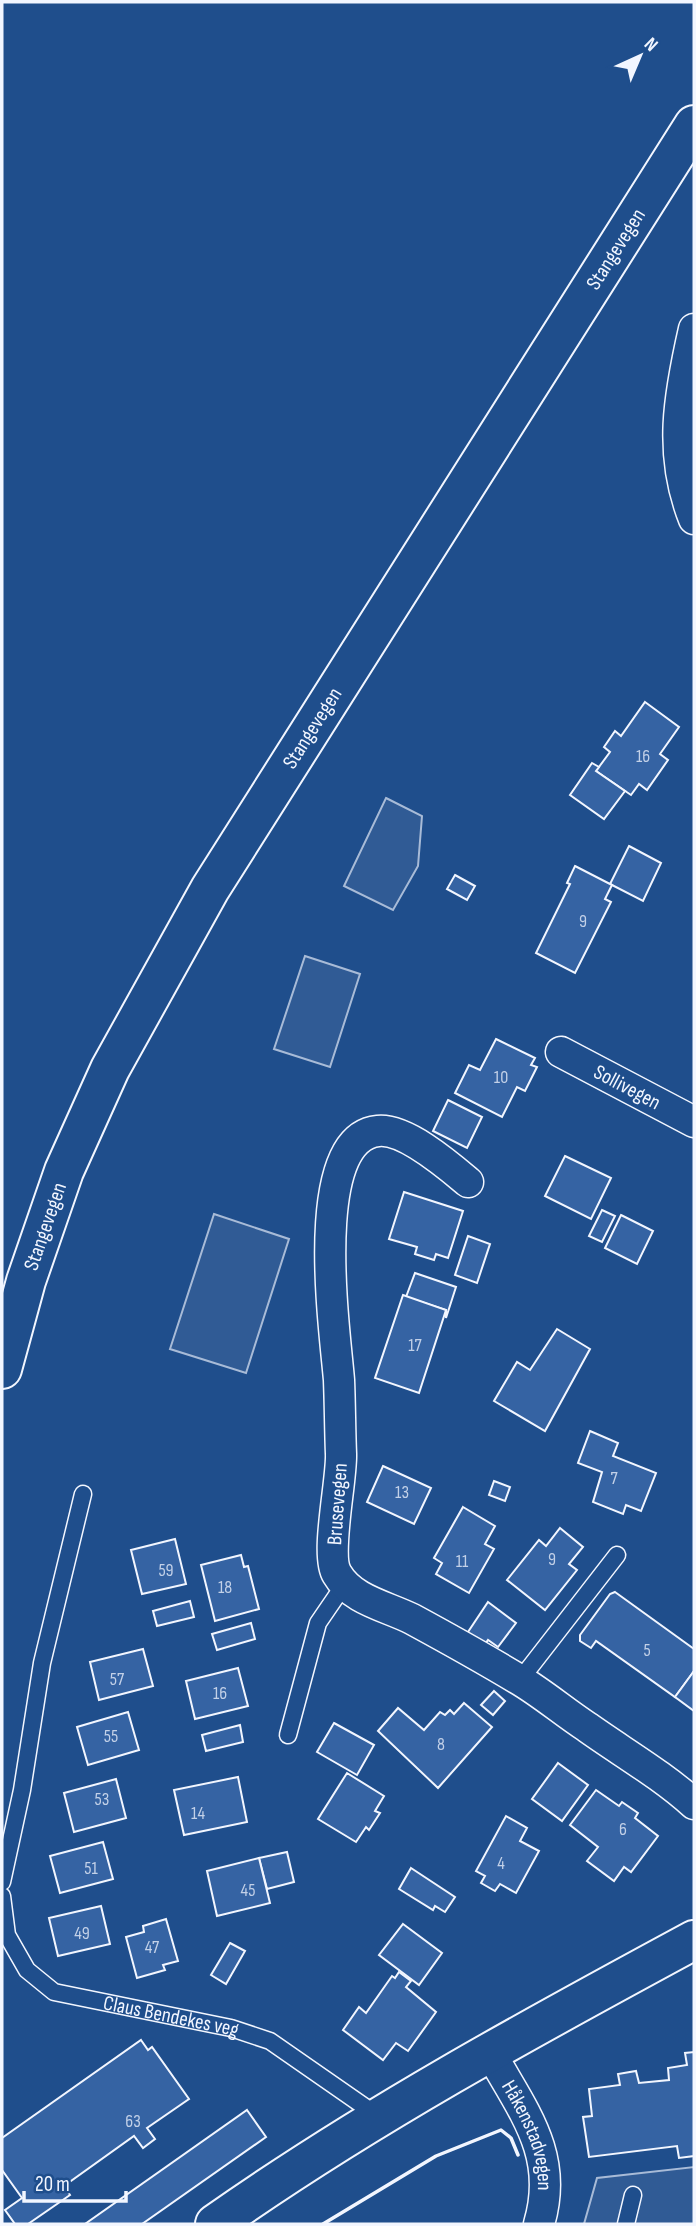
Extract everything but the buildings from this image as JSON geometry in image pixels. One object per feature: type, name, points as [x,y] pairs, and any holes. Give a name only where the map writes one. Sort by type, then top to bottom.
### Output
[{"type":"main road","name":"Stangevegen","points":[[2,1369],[26,1281],[64,1171],[110,1069],[203,901],[694,125]]},
{"type":"main road","points":[[215,2224],[380,2118],[490,2052],[694,1940]]},
{"type":"street","points":[[694,329],[680,401],[677,456],[694,519]]},
{"type":"street","name":"Sollivegen","points":[[561,1052],[694,1122]]},
{"type":"street","name":"Brusevegen","points":[[344,1586],[334,1570],[333,1550],[341,1464],[339,1382],[329,1266],[336,1185],[344,1157],[353,1144],[366,1134],[392,1132],[415,1143],[468,1182]]},
{"type":"street","points":[[344,1586],[520,1680],[694,1804]]},
{"type":"street","name":"Håkenstadvegen","points":[[490,2052],[541,2148],[546,2193],[539,2224]]},
{"type":"lane","points":[[2,1882],[22,1790],[42,1663],[83,1494]]},
{"type":"lane","points":[[520,1680],[617,1555]]},
{"type":"lane","points":[[288,1735],[318,1623],[344,1586]]},
{"type":"lane","name":"Claus Bendekes veg","points":[[2,1896],[7,1935],[27,1970],[54,1992],[231,2028],[270,2041],[380,2118]]},
{"type":"lane","points":[[626,2224],[633,2195]]},
{"type":"shaded area","points":[[386,798],[422,816],[418,866],[393,910],[344,886]]},
{"type":"shaded area","points":[[305,956],[360,974],[330,1067],[274,1049]]},
{"type":"shaded area","points":[[214,1214],[289,1239],[246,1373],[170,1349]]},
{"type":"shaded area","points":[[694,2167],[694,2224],[584,2224],[597,2178]]},
{"type":"wall","points":[[323,2224],[436,2156],[501,2130],[511,2138],[518,2155]]}]
